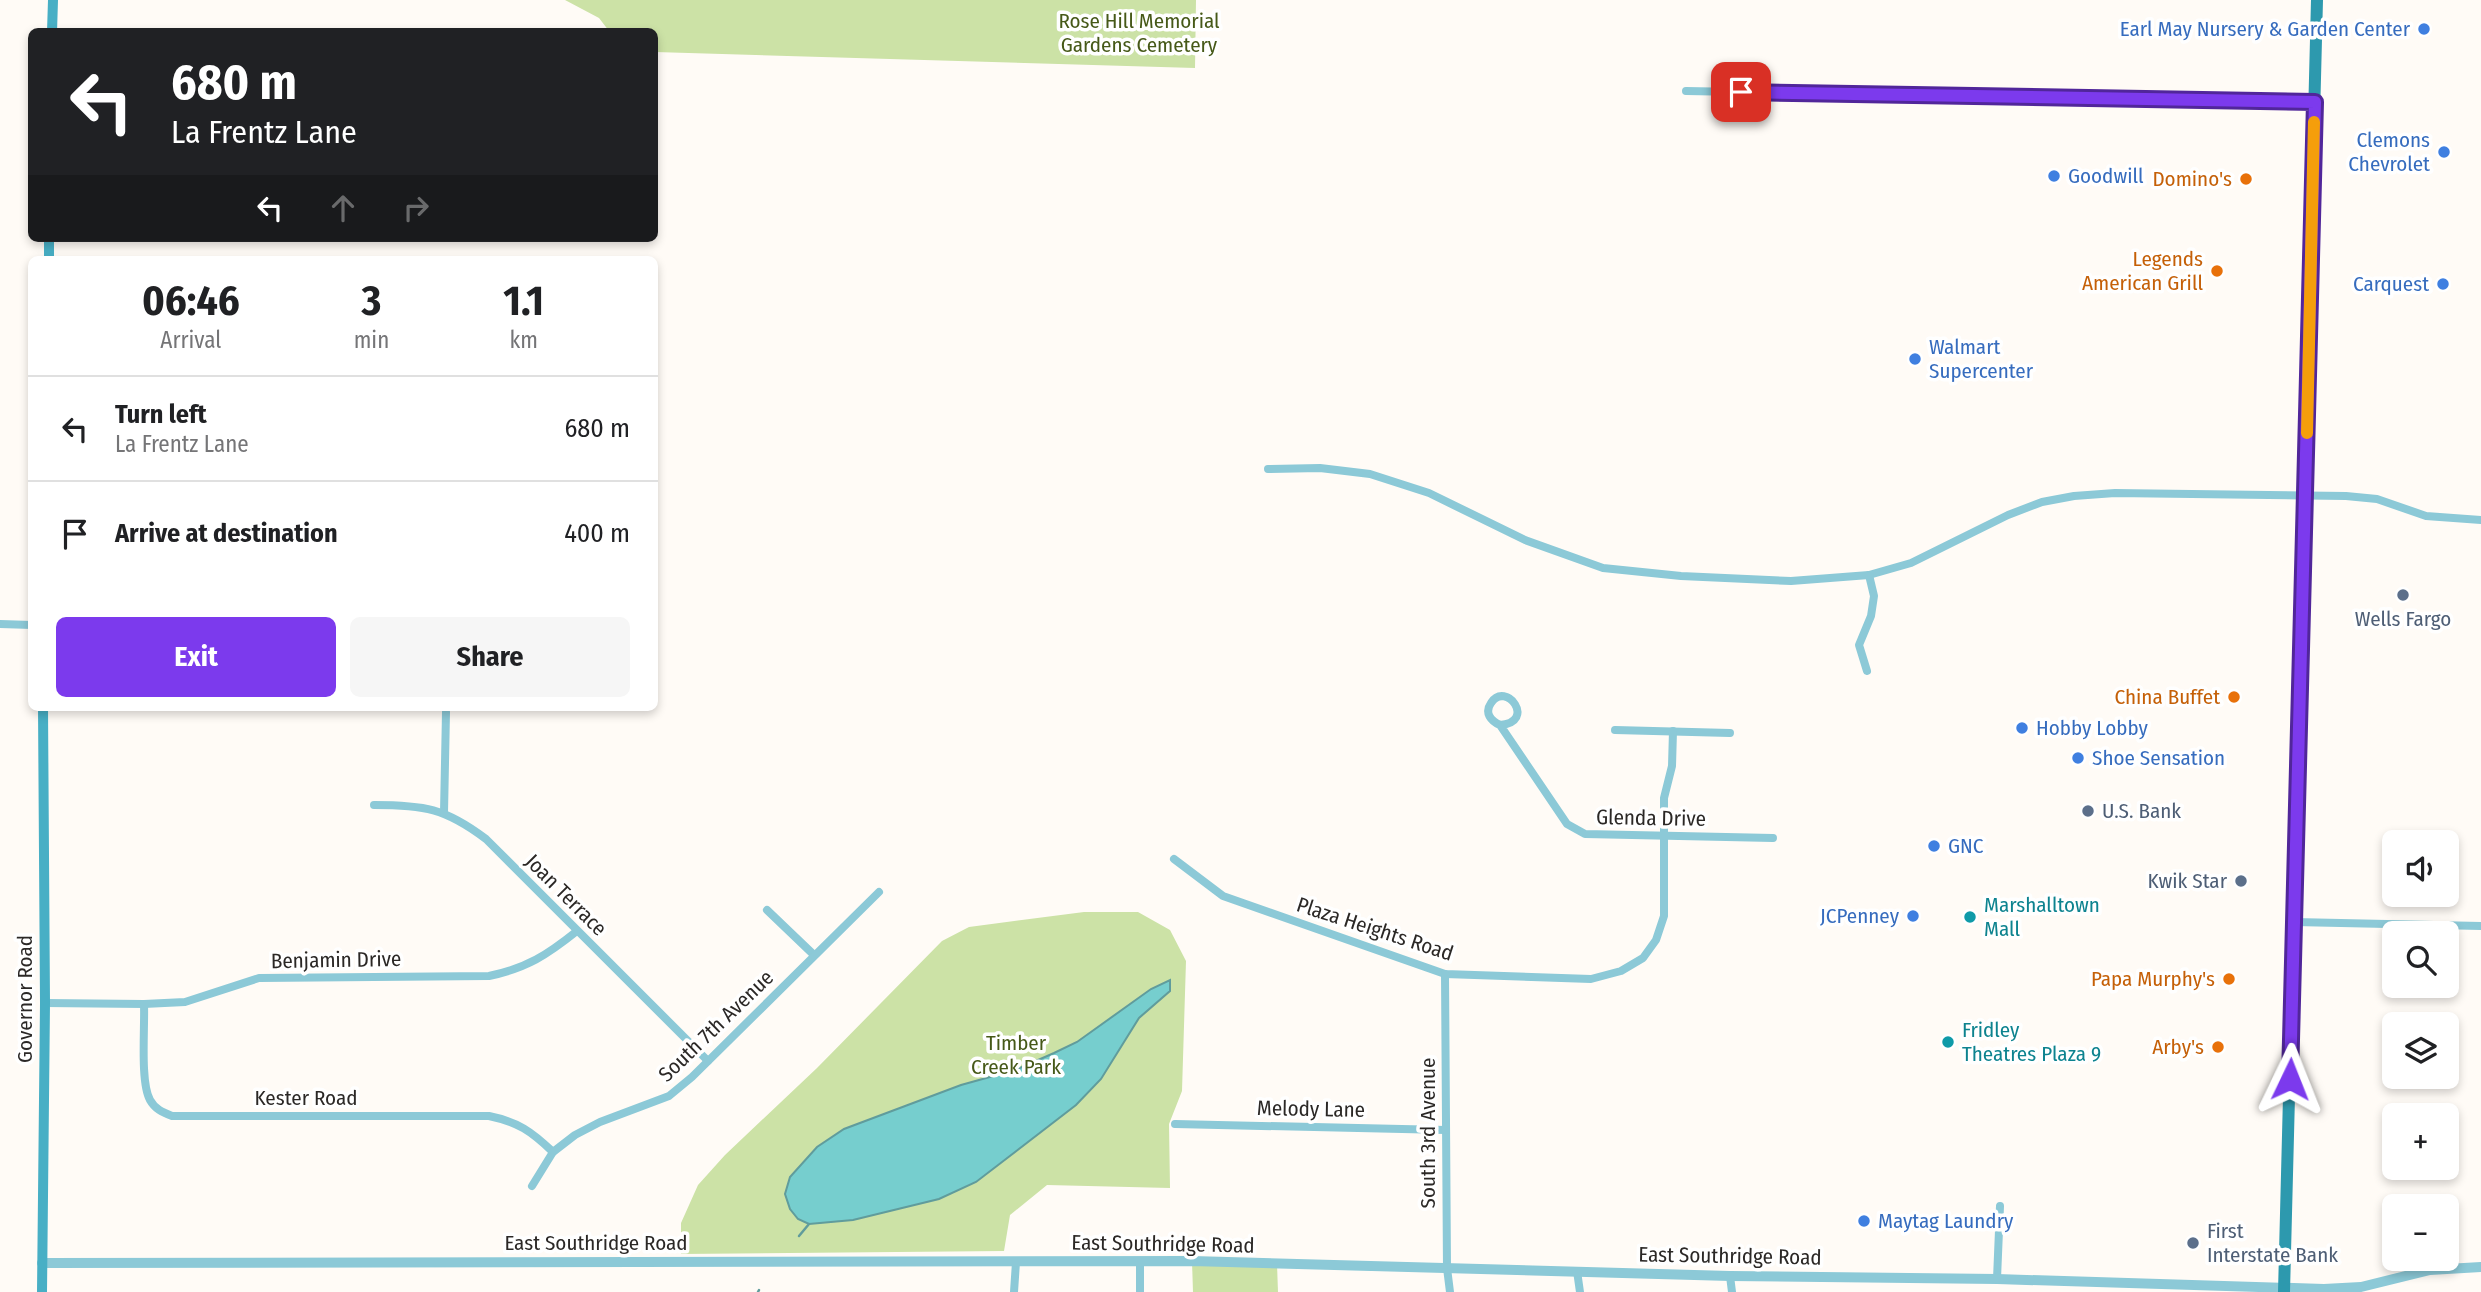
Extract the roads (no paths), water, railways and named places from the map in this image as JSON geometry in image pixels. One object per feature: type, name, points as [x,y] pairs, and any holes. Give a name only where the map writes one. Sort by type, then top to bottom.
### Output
[{"type":"main road","points":[[52,0],[52,28]]},
{"type":"main road","points":[[2284,1290],[2317,0]]},
{"type":"main road","name":"Governor Road","points":[[42,1292],[45,1003],[43,711]]},
{"type":"street","points":[[1686,91],[2315,102]]},
{"type":"street","points":[[1268,469],[1320,468],[1370,474],[1429,493],[1525,540],[1603,568],[1681,576],[1791,580],[1869,575],[1911,563],[2008,515],[2042,502],[2115,493],[2305,495],[2377,499],[2426,516],[2481,520]]},
{"type":"street","points":[[1867,671],[1859,645],[1871,616],[1874,596],[1869,575]]},
{"type":"street","points":[[0,624],[28,625]]},
{"type":"street","points":[[444,813],[446,712]]},
{"type":"street","name":"Glenda Drive","points":[[1500,725],[1567,824],[1585,834],[1773,838]]},
{"type":"street","points":[[1615,730],[1730,733]]},
{"type":"street","points":[[1664,836],[1664,798],[1672,766],[1673,731]]},
{"type":"street","name":"Joan Terrace","points":[[374,805],[409,805],[444,813],[462,821],[485,839],[708,1061]]},
{"type":"street","name":"Plaza Heights Road","points":[[1174,859],[1223,896],[1445,974],[1591,979],[1621,971],[1643,958],[1656,940],[1664,916],[1664,836]]},
{"type":"street","name":"South 7th Avenue","points":[[532,1186],[553,1152],[575,1135],[600,1122],[669,1096],[879,892]]},
{"type":"street","points":[[767,910],[814,955]]},
{"type":"street","points":[[2294,922],[2481,926]]},
{"type":"street","name":"Benjamin Drive","points":[[45,1003],[185,1002],[259,978],[489,976],[515,970],[543,957],[577,931]]},
{"type":"street","name":"South 3rd Avenue","points":[[1445,974],[1447,1268],[1450,1292]]},
{"type":"street","name":"Kester Road","points":[[144,1004],[145,1086],[149,1099],[158,1110],[172,1116],[489,1116],[511,1120],[532,1132],[553,1152]]},
{"type":"street","name":"Melody Lane","points":[[1175,1124],[1446,1130]]},
{"type":"street","points":[[1997,1279],[2000,1206]]},
{"type":"street","points":[[1140,1261],[1140,1292]]},
{"type":"street","name":"East Southridge Road","points":[[42,1263],[1140,1261],[1730,1276],[1997,1279],[2284,1290],[2361,1287],[2430,1270],[2481,1267]]},
{"type":"street","points":[[1014,1292],[1016,1262]]},
{"type":"street","points":[[1577,1271],[1580,1292]]},
{"type":"street","points":[[1730,1276],[1732,1292]]},
{"type":"water","points":[[1170,980],[1170,991],[1139,1018],[1101,1079],[1076,1105],[976,1182],[939,1199],[853,1220],[809,1224],[798,1219],[790,1209],[785,1194],[790,1177],[817,1147],[844,1129],[961,1085],[1015,1070],[1054,1053],[1077,1042],[1151,989]]},
{"type":"waterway","points":[[799,1236],[809,1224]]},
{"type":"place","name":"Earl May Nursery & Garden Center","points":[[2424,29]]},
{"type":"place","name":"Clemons Chevrolet","points":[[2444,152]]},
{"type":"place","name":"Goodwill","points":[[2054,176]]},
{"type":"place","name":"Domino's","points":[[2246,179]]},
{"type":"place","name":"Legends American Grill","points":[[2217,271]]},
{"type":"place","name":"Carquest","points":[[2443,284]]},
{"type":"place","name":"Walmart Supercenter","points":[[1915,359]]},
{"type":"place","name":"Wells Fargo","points":[[2403,595]]},
{"type":"place","name":"China Buffet","points":[[2234,697]]},
{"type":"place","name":"Hobby Lobby","points":[[2022,728]]},
{"type":"place","name":"Shoe Sensation","points":[[2078,758]]},
{"type":"place","name":"U.S. Bank","points":[[2088,811]]},
{"type":"place","name":"GNC","points":[[1934,846]]},
{"type":"place","name":"Kwik Star","points":[[2241,881]]},
{"type":"place","name":"JCPenney","points":[[1913,916]]},
{"type":"place","name":"Marshalltown Mall","points":[[1970,917]]},
{"type":"place","name":"Papa Murphy's","points":[[2229,979]]},
{"type":"place","name":"Fridley Theatres Plaza 9","points":[[1948,1042]]},
{"type":"place","name":"Arby's","points":[[2218,1047]]},
{"type":"place","name":"Maytag Laundry","points":[[1864,1221]]},
{"type":"place","name":"First Interstate Bank","points":[[2193,1243]]},
{"type":"park label","name":"Rose Hill Memorial Gardens Cemetery","points":[[1139,33]]},
{"type":"park label","name":"Timber Creek Park","points":[[1016,1055]]}]
